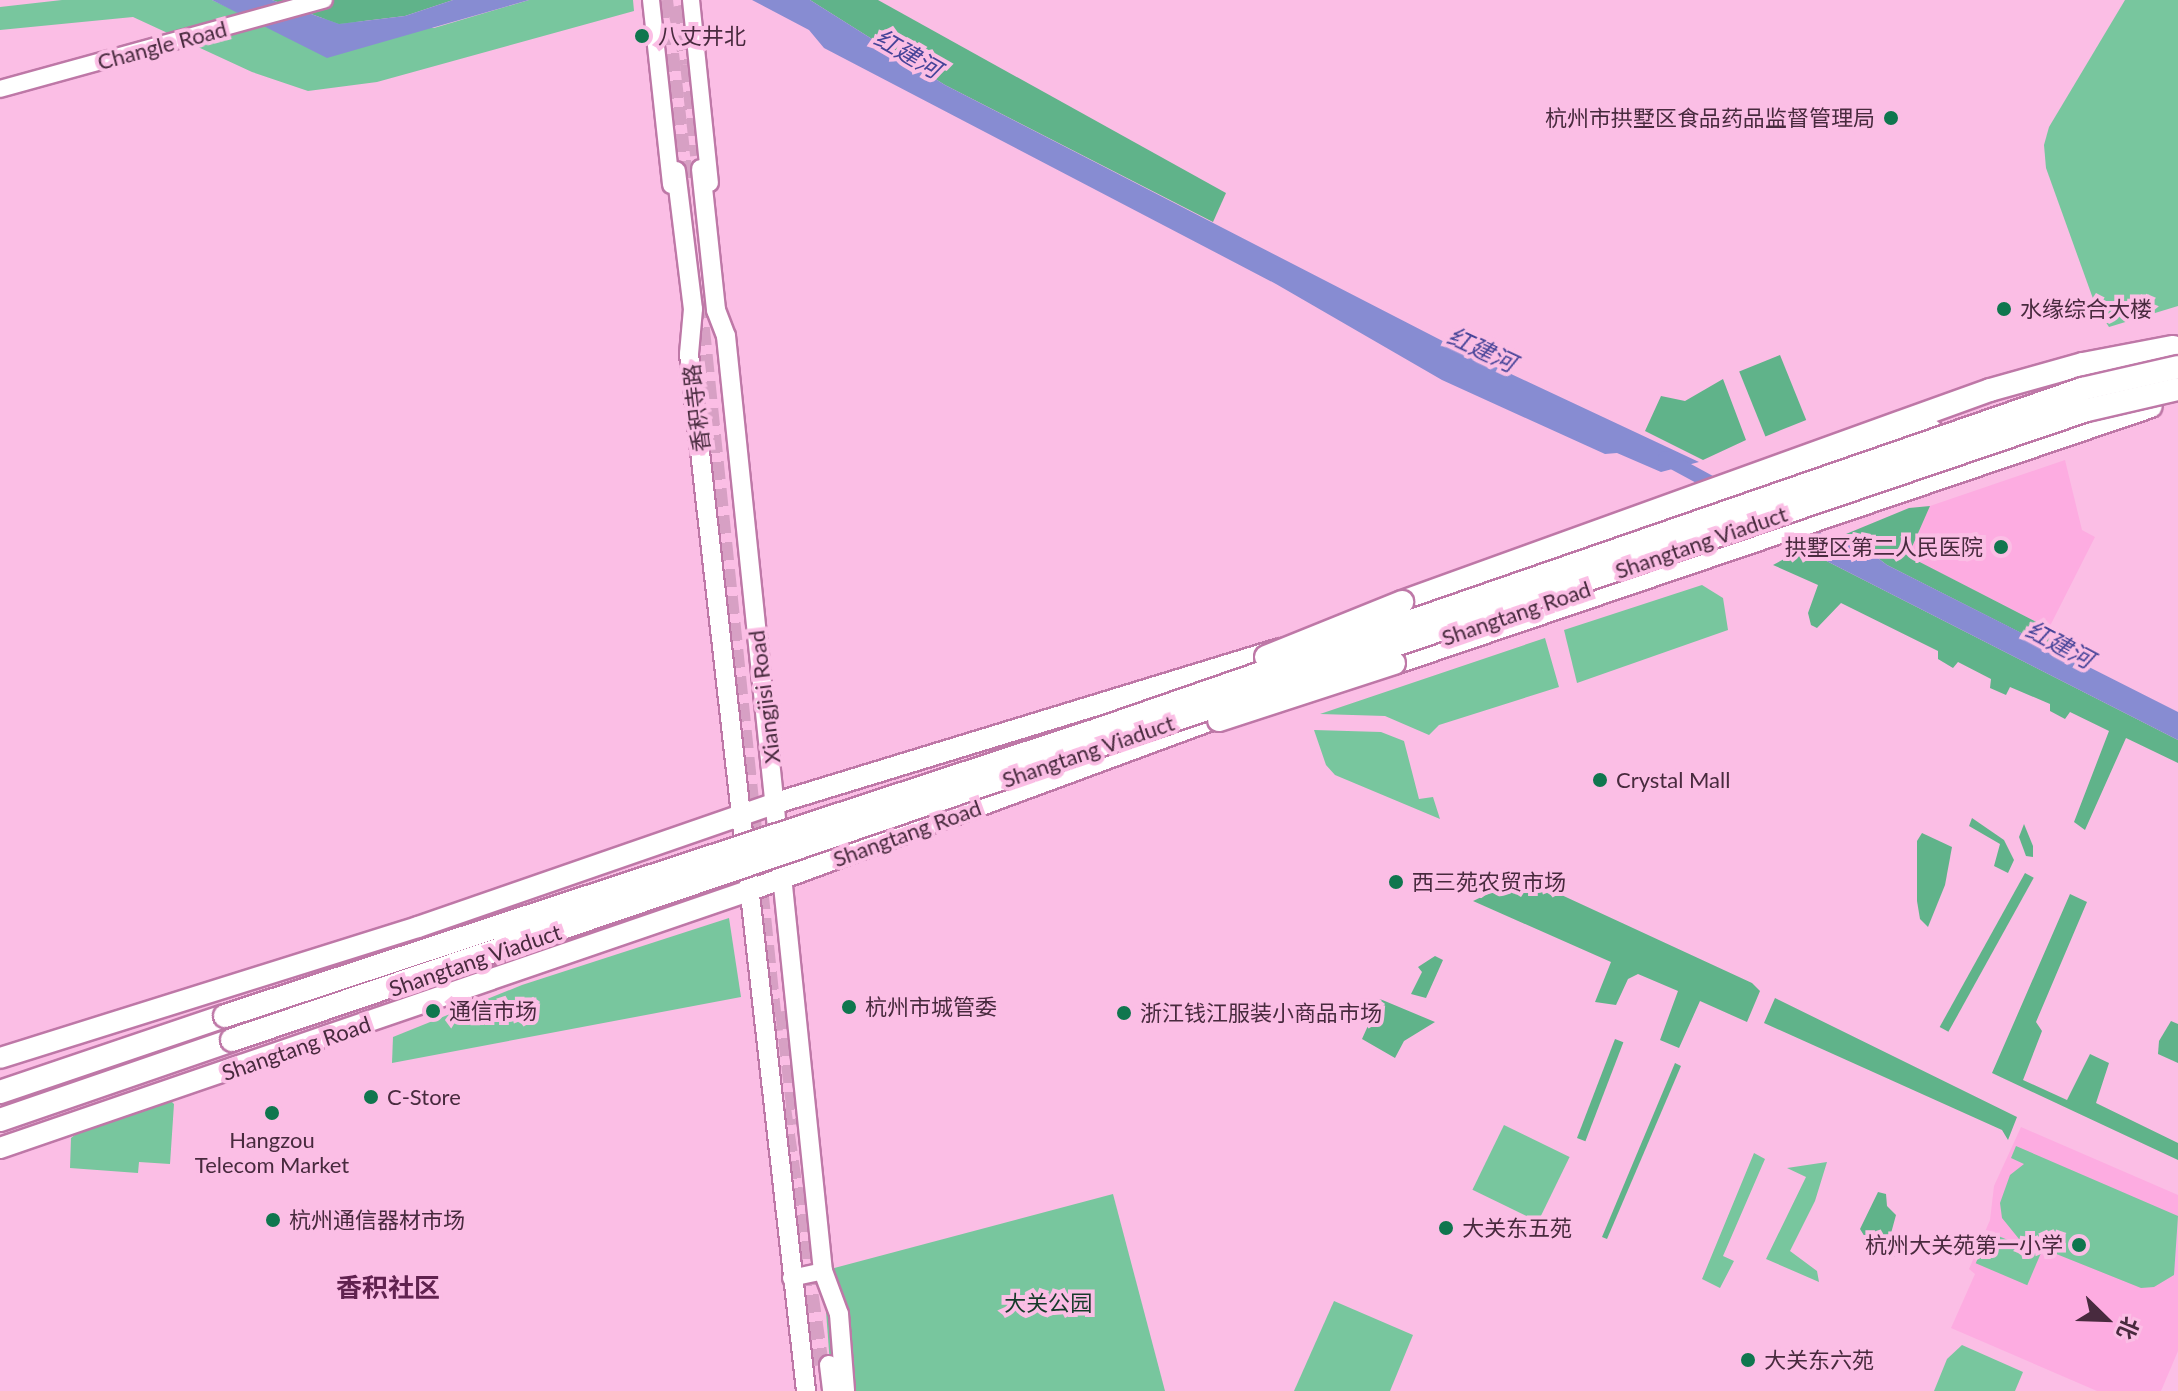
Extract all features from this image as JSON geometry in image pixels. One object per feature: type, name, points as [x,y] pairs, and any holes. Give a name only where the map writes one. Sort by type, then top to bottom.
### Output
[{"type":"highway","points":[[1091,732],[1373,612],[1990,390],[2083,364],[2176,353]]},
{"type":"highway","name":"Shangtang Viaduct","points":[[0,1092],[158,1036],[1091,732],[2082,389],[2176,353]]},
{"type":"highway","name":"Shangtang Viaduct","points":[[0,1120],[2087,410],[2178,389]]},
{"type":"highway","points":[[1040,767],[1262,709],[2030,444],[2151,406]]},
{"type":"highway","points":[[0,1076],[65,1055],[158,1036]]},
{"type":"highway","points":[[0,1131],[148,1068]]},
{"type":"main road","points":[[701,169],[716,310],[726,336]]},
{"type":"main road","points":[[676,171],[693,309],[689,354]]},
{"type":"main road","name":"Xiangjisi Road","points":[[726,336],[785,878],[823,1271],[839,1314],[845,1391]]},
{"type":"main road","name":"Shangtang Road","points":[[0,1058],[418,927],[776,803],[1440,600],[1726,500],[2176,353]]},
{"type":"main road","name":"香积寺路","points":[[689,354],[742,815]]},
{"type":"main road","name":"Shangtang Road","points":[[0,1148],[785,878],[1283,693],[2100,415],[2178,400]]},
{"type":"main road","points":[[742,815],[748,891],[806,1391]]},
{"type":"main road","points":[[823,1391],[825,1365],[832,1391]]},
{"type":"street","name":"Changle Road","points":[[0,89],[324,0]]},
{"type":"street","name":"香积寺路","points":[[651,0],[689,354]]},
{"type":"street","name":"Xiangjisi Road","points":[[691,0],[726,336]]},
{"type":"street","points":[[791,1278],[823,1271]]},
{"type":"shaded area","name":"拱墅区第二人民医院","points":[[2065,460],[2082,530],[2095,537],[2049,628],[1907,556],[1930,506]]},
{"type":"shaded area","name":"杭州大关苑第一小学","points":[[2021,1127],[2178,1195],[2178,1351],[2161,1391],[2097,1391],[1951,1328],[1975,1274],[1969,1269],[1990,1220],[1994,1186]]},
{"type":"green space","points":[[62,0],[212,0],[236,11],[434,28],[529,0],[633,0],[634,11],[377,82],[308,91],[252,72],[133,17],[0,30],[0,7]]},
{"type":"green space","points":[[272,0],[453,0],[405,16],[339,24]]},
{"type":"green space","points":[[810,0],[878,0],[1226,193],[1213,222],[945,85]]},
{"type":"green space","points":[[2125,0],[2178,0],[2178,306],[2109,327],[2096,307],[2046,168],[2044,145],[2049,127]]},
{"type":"green space","points":[[1780,355],[1806,420],[1765,436],[1739,371]]},
{"type":"green space","points":[[1723,379],[1746,440],[1703,460],[1645,431],[1661,396],[1685,401]]},
{"type":"green space","points":[[1930,506],[1908,556],[2054,631],[2047,646],[1887,565],[1846,534],[1909,508]]},
{"type":"green space","points":[[1803,549],[2178,740],[2178,763],[2126,738],[2085,830],[2074,822],[2109,731],[2070,712],[2065,719],[2050,711],[2050,704],[2010,687],[2006,695],[1990,688],[1991,679],[1958,662],[1953,668],[1938,659],[1938,651],[1841,603],[1817,628],[1811,625],[1808,613],[1818,585],[1773,565]]},
{"type":"green space","points":[[1702,585],[1723,598],[1728,630],[1577,683],[1564,630]]},
{"type":"green space","points":[[1545,638],[1559,687],[1439,725],[1429,735],[1385,716],[1320,714]]},
{"type":"green space","points":[[1314,730],[1381,732],[1404,741],[1419,799],[1433,797],[1440,819],[1335,775],[1326,765]]},
{"type":"green space","points":[[1972,818],[2004,840],[2014,860],[2008,873],[1994,866],[2000,844],[1969,826]]},
{"type":"green space","points":[[2024,824],[2033,846],[2033,857],[2026,856],[2019,837]]},
{"type":"green space","points":[[1922,833],[1952,847],[1945,885],[1928,927],[1920,919],[1917,901],[1917,841]]},
{"type":"green space","points":[[2025,873],[2034,878],[1948,1032],[1940,1027]]},
{"type":"green space","points":[[1529,880],[1752,983],[1760,991],[1747,1022],[1700,1001],[1679,1048],[1660,1040],[1678,991],[1638,974],[1628,979],[1616,1005],[1595,1002],[1611,962],[1473,901],[1515,881]]},
{"type":"green space","points":[[2070,894],[2087,902],[2036,1022],[2042,1031],[2023,1080],[2067,1100],[2090,1054],[2109,1063],[2096,1103],[2178,1143],[2178,1160],[1992,1073]]},
{"type":"green space","points":[[729,918],[741,997],[392,1063],[393,1037],[522,985]]},
{"type":"green space","points":[[1435,956],[1443,960],[1426,998],[1411,994],[1422,972],[1418,967]]},
{"type":"green space","points":[[1775,998],[2017,1117],[2008,1140],[2002,1130],[1764,1023]]},
{"type":"green space","points":[[1380,999],[1435,1022],[1404,1041],[1395,1058],[1362,1039]]},
{"type":"green space","points":[[2171,1021],[2178,1024],[2178,1063],[2158,1054],[2159,1041]]},
{"type":"green space","points":[[1615,1039],[1623,1042],[1585,1141],[1577,1138]]},
{"type":"green space","points":[[1675,1063],[1681,1066],[1607,1239],[1602,1237]]},
{"type":"green space","points":[[169,1099],[174,1104],[170,1164],[139,1162],[138,1173],[70,1168],[71,1138],[80,1131]]},
{"type":"green space","points":[[1504,1125],[1570,1157],[1538,1222],[1472,1190]]},
{"type":"green space","points":[[2016,1146],[2178,1216],[2174,1275],[2154,1287],[2141,1288],[2019,1239],[2002,1218],[2000,1203],[2010,1175],[2024,1164],[2011,1158]]},
{"type":"green space","points":[[1754,1153],[1765,1159],[1723,1256],[1734,1261],[1720,1288],[1702,1279]]},
{"type":"green space","points":[[1827,1162],[1815,1201],[1790,1251],[1817,1271],[1819,1282],[1766,1259],[1806,1177],[1787,1168]]},
{"type":"green space","points":[[1878,1192],[1886,1194],[1887,1206],[1896,1215],[1890,1237],[1902,1245],[1896,1257],[1868,1242],[1860,1229]]},
{"type":"green space","name":"大关公园","points":[[1113,1194],[1165,1391],[832,1391],[823,1271]]},
{"type":"green space","points":[[1989,1232],[2041,1254],[2027,1285],[1976,1263]]},
{"type":"green space","points":[[1334,1301],[1413,1335],[1390,1391],[1294,1391]]},
{"type":"green space","points":[[1962,1345],[2023,1372],[2015,1391],[1934,1391],[1947,1359]]},
{"type":"water","points":[[212,0],[272,0],[339,24],[405,16],[453,0],[529,0],[327,58]]},
{"type":"water","points":[[752,0],[810,0],[945,85],[1464,352],[1699,462],[1661,472],[1617,453],[1605,454],[1442,380],[1276,284],[824,48],[809,30]]},
{"type":"water","points":[[1846,534],[1887,565],[2178,712],[2178,740],[1803,549]]},
{"type":"waterway","name":"红建河","points":[[1665,458],[1724,490]]},
{"type":"waterway","name":"红建河","points":[[1792,526],[1837,550]]},
{"type":"tunnel","points":[[664,0],[685,188]]},
{"type":"tunnel","points":[[676,6],[689,64],[699,155]]},
{"type":"tunnel","points":[[698,301],[774,1031]]},
{"type":"tunnel","points":[[784,1011],[797,1124]]},
{"type":"tunnel","points":[[782,1108],[820,1365]]},
{"type":"place","name":"八丈井北","points":[[642,36]]},
{"type":"place","name":"杭州市拱墅区食品药品监督管理局","points":[[1891,118]]},
{"type":"place","name":"水缘综合大楼","points":[[2004,309]]},
{"type":"place","name":"拱墅区第二人民医院","points":[[2001,547]]},
{"type":"place","name":"Crystal Mall","points":[[1600,780]]},
{"type":"place","name":"西三苑农贸市场","points":[[1396,882]]},
{"type":"place","name":"杭州市城管委","points":[[849,1007]]},
{"type":"place","name":"通信市场","points":[[433,1011]]},
{"type":"place","name":"浙江钱江服装小商品市场","points":[[1124,1013]]},
{"type":"place","name":"C-Store","points":[[371,1097]]},
{"type":"place","name":"Hangzou Telecom Market","points":[[272,1113]]},
{"type":"place","name":"杭州通信器材市场","points":[[273,1220]]},
{"type":"place","name":"大关东五苑","points":[[1446,1228]]},
{"type":"place","name":"杭州大关苑第一小学","points":[[2079,1245]]},
{"type":"place","name":"大关东六苑","points":[[1748,1360]]},
{"type":"district","name":"香积社区","points":[[388,1288]]}]
